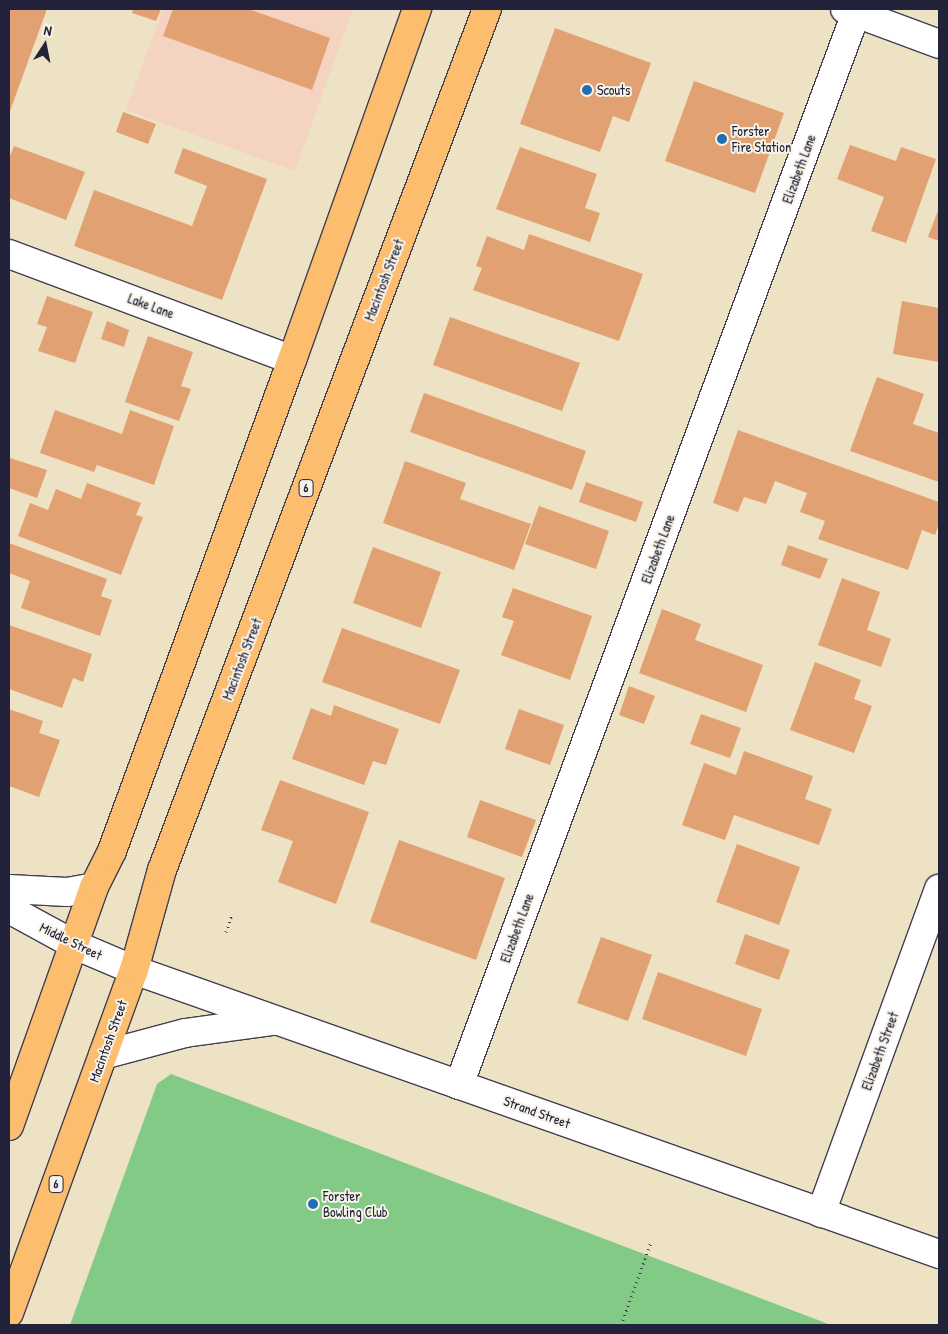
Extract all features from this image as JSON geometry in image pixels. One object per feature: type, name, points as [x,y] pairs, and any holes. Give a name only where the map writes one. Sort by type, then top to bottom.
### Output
[{"type":"main road","points":[[9,1126],[94,887],[112,851],[292,360],[417,9]]},
{"type":"main road","name":"Macintosh Street","points":[[9,1313],[134,970],[162,870],[487,9]]},
{"type":"street","points":[[851,11],[939,44]]},
{"type":"street","name":"Elizabeth Lane","points":[[460,1085],[851,11]]},
{"type":"street","name":"Lake Lane","points":[[9,254],[292,360]]},
{"type":"street","points":[[9,889],[67,892],[94,887]]},
{"type":"street","name":"Elizabeth Street","points":[[821,1213],[939,889]]},
{"type":"street","name":"Middle Street","points":[[9,909],[74,945],[134,970]]},
{"type":"street","name":"Strand Street","points":[[134,970],[939,1254]]},
{"type":"street","points":[[103,1055],[186,1033],[276,1020]]},
{"type":"path","points":[[226,932],[232,915]]},
{"type":"path","points":[[621,1325],[651,1242]]},
{"type":"shaded area","points":[[163,9],[353,9],[295,171],[126,110]]},
{"type":"green space","name":"Forster Bowling Club","points":[[171,1074],[831,1325],[70,1325],[157,1084]]},
{"type":"building","points":[[9,9],[47,9],[9,114]]},
{"type":"building","points":[[133,9],[161,9],[156,21],[132,13]]},
{"type":"building","points":[[173,9],[248,9],[330,38],[312,90],[163,36]]},
{"type":"building","name":"Scouts","points":[[555,28],[651,63],[629,122],[613,116],[600,152],[520,124]]},
{"type":"building","points":[[694,81],[784,113],[755,193],[665,161]]},
{"type":"building","points":[[123,112],[156,124],[148,144],[116,132]]},
{"type":"building","points":[[850,145],[896,161],[901,147],[936,159],[906,243],[871,231],[884,197],[837,179]]},
{"type":"building","points":[[14,146],[85,172],[66,220],[9,198],[9,159]]},
{"type":"building","points":[[520,147],[597,174],[585,208],[600,213],[590,242],[496,209]]},
{"type":"building","points":[[183,148],[267,179],[222,300],[74,246],[94,190],[192,226],[207,186],[174,173]]},
{"type":"building","points":[[939,208],[939,241],[928,237]]},
{"type":"building","points":[[529,234],[643,274],[619,341],[473,290],[482,268],[476,266],[487,236],[524,250]]},
{"type":"building","points":[[47,296],[93,312],[75,363],[38,351],[47,327],[37,324]]},
{"type":"building","points":[[902,301],[939,308],[939,362],[893,354]]},
{"type":"building","points":[[450,317],[580,363],[562,411],[433,365]]},
{"type":"building","points":[[107,321],[129,330],[124,347],[101,339]]},
{"type":"building","points":[[148,336],[193,352],[181,386],[191,389],[179,421],[125,402]]},
{"type":"building","points":[[877,377],[924,394],[913,424],[939,433],[939,482],[850,451]]},
{"type":"building","points":[[424,393],[586,451],[572,490],[410,432]]},
{"type":"building","points":[[55,410],[122,434],[130,410],[174,426],[154,485],[97,465],[94,472],[40,453]]},
{"type":"building","points":[[738,430],[939,502],[939,523],[935,535],[922,530],[908,570],[818,539],[825,521],[800,512],[807,493],[775,481],[766,504],[744,497],[738,512],[713,503]]},
{"type":"building","points":[[10,458],[47,470],[37,498],[9,488]]},
{"type":"building","points":[[405,461],[466,483],[460,499],[531,524],[514,570],[383,523]]},
{"type":"building","points":[[586,482],[643,502],[636,522],[579,502]]},
{"type":"building","points":[[87,483],[141,503],[136,515],[143,517],[121,575],[18,536],[30,503],[48,510],[56,489],[81,499]]},
{"type":"building","points":[[539,506],[609,531],[596,569],[525,544]]},
{"type":"building","points":[[9,543],[107,579],[101,596],[112,600],[100,636],[21,608],[30,581],[9,573]]},
{"type":"building","points":[[788,545],[828,559],[820,579],[781,565]]},
{"type":"building","points":[[373,547],[441,572],[421,628],[353,603]]},
{"type":"building","points":[[842,578],[880,592],[867,630],[891,639],[881,667],[818,645]]},
{"type":"building","points":[[513,588],[592,616],[570,680],[501,655],[514,621],[502,617]]},
{"type":"building","points":[[662,609],[701,624],[695,640],[763,665],[746,712],[639,673]]},
{"type":"building","points":[[9,625],[92,654],[83,682],[73,678],[62,708],[9,689]]},
{"type":"building","points":[[342,628],[460,670],[440,724],[322,682]]},
{"type":"building","points":[[815,662],[861,680],[854,699],[872,706],[854,753],[790,730]]},
{"type":"building","points":[[629,686],[655,696],[644,724],[619,715]]},
{"type":"building","points":[[334,705],[399,729],[386,765],[373,761],[364,785],[292,759],[311,708],[331,716]]},
{"type":"building","points":[[9,709],[43,721],[39,733],[60,740],[39,797],[9,786]]},
{"type":"building","points":[[519,709],[564,725],[550,765],[505,749]]},
{"type":"building","points":[[701,714],[741,728],[730,758],[690,744]]},
{"type":"building","points":[[744,751],[813,776],[805,799],[832,809],[819,845],[734,815],[725,840],[682,825],[704,763],[736,775]]},
{"type":"building","points":[[280,780],[369,812],[336,904],[278,882],[293,841],[261,830]]},
{"type":"building","points":[[480,800],[536,820],[522,857],[467,837]]},
{"type":"building","points":[[399,840],[505,878],[476,960],[370,922]]},
{"type":"building","points":[[737,844],[800,867],[779,925],[716,902]]},
{"type":"building","points":[[745,934],[790,950],[779,980],[735,964]]},
{"type":"building","points":[[601,937],[652,955],[628,1021],[577,1003]]},
{"type":"building","points":[[658,972],[762,1009],[746,1056],[642,1019]]},
{"type":"place","name":"Scouts","points":[[587,90]]},
{"type":"place","name":"Forster Fire Station","points":[[722,139]]},
{"type":"place","name":"Forster Bowling Club","points":[[313,1204]]}]
